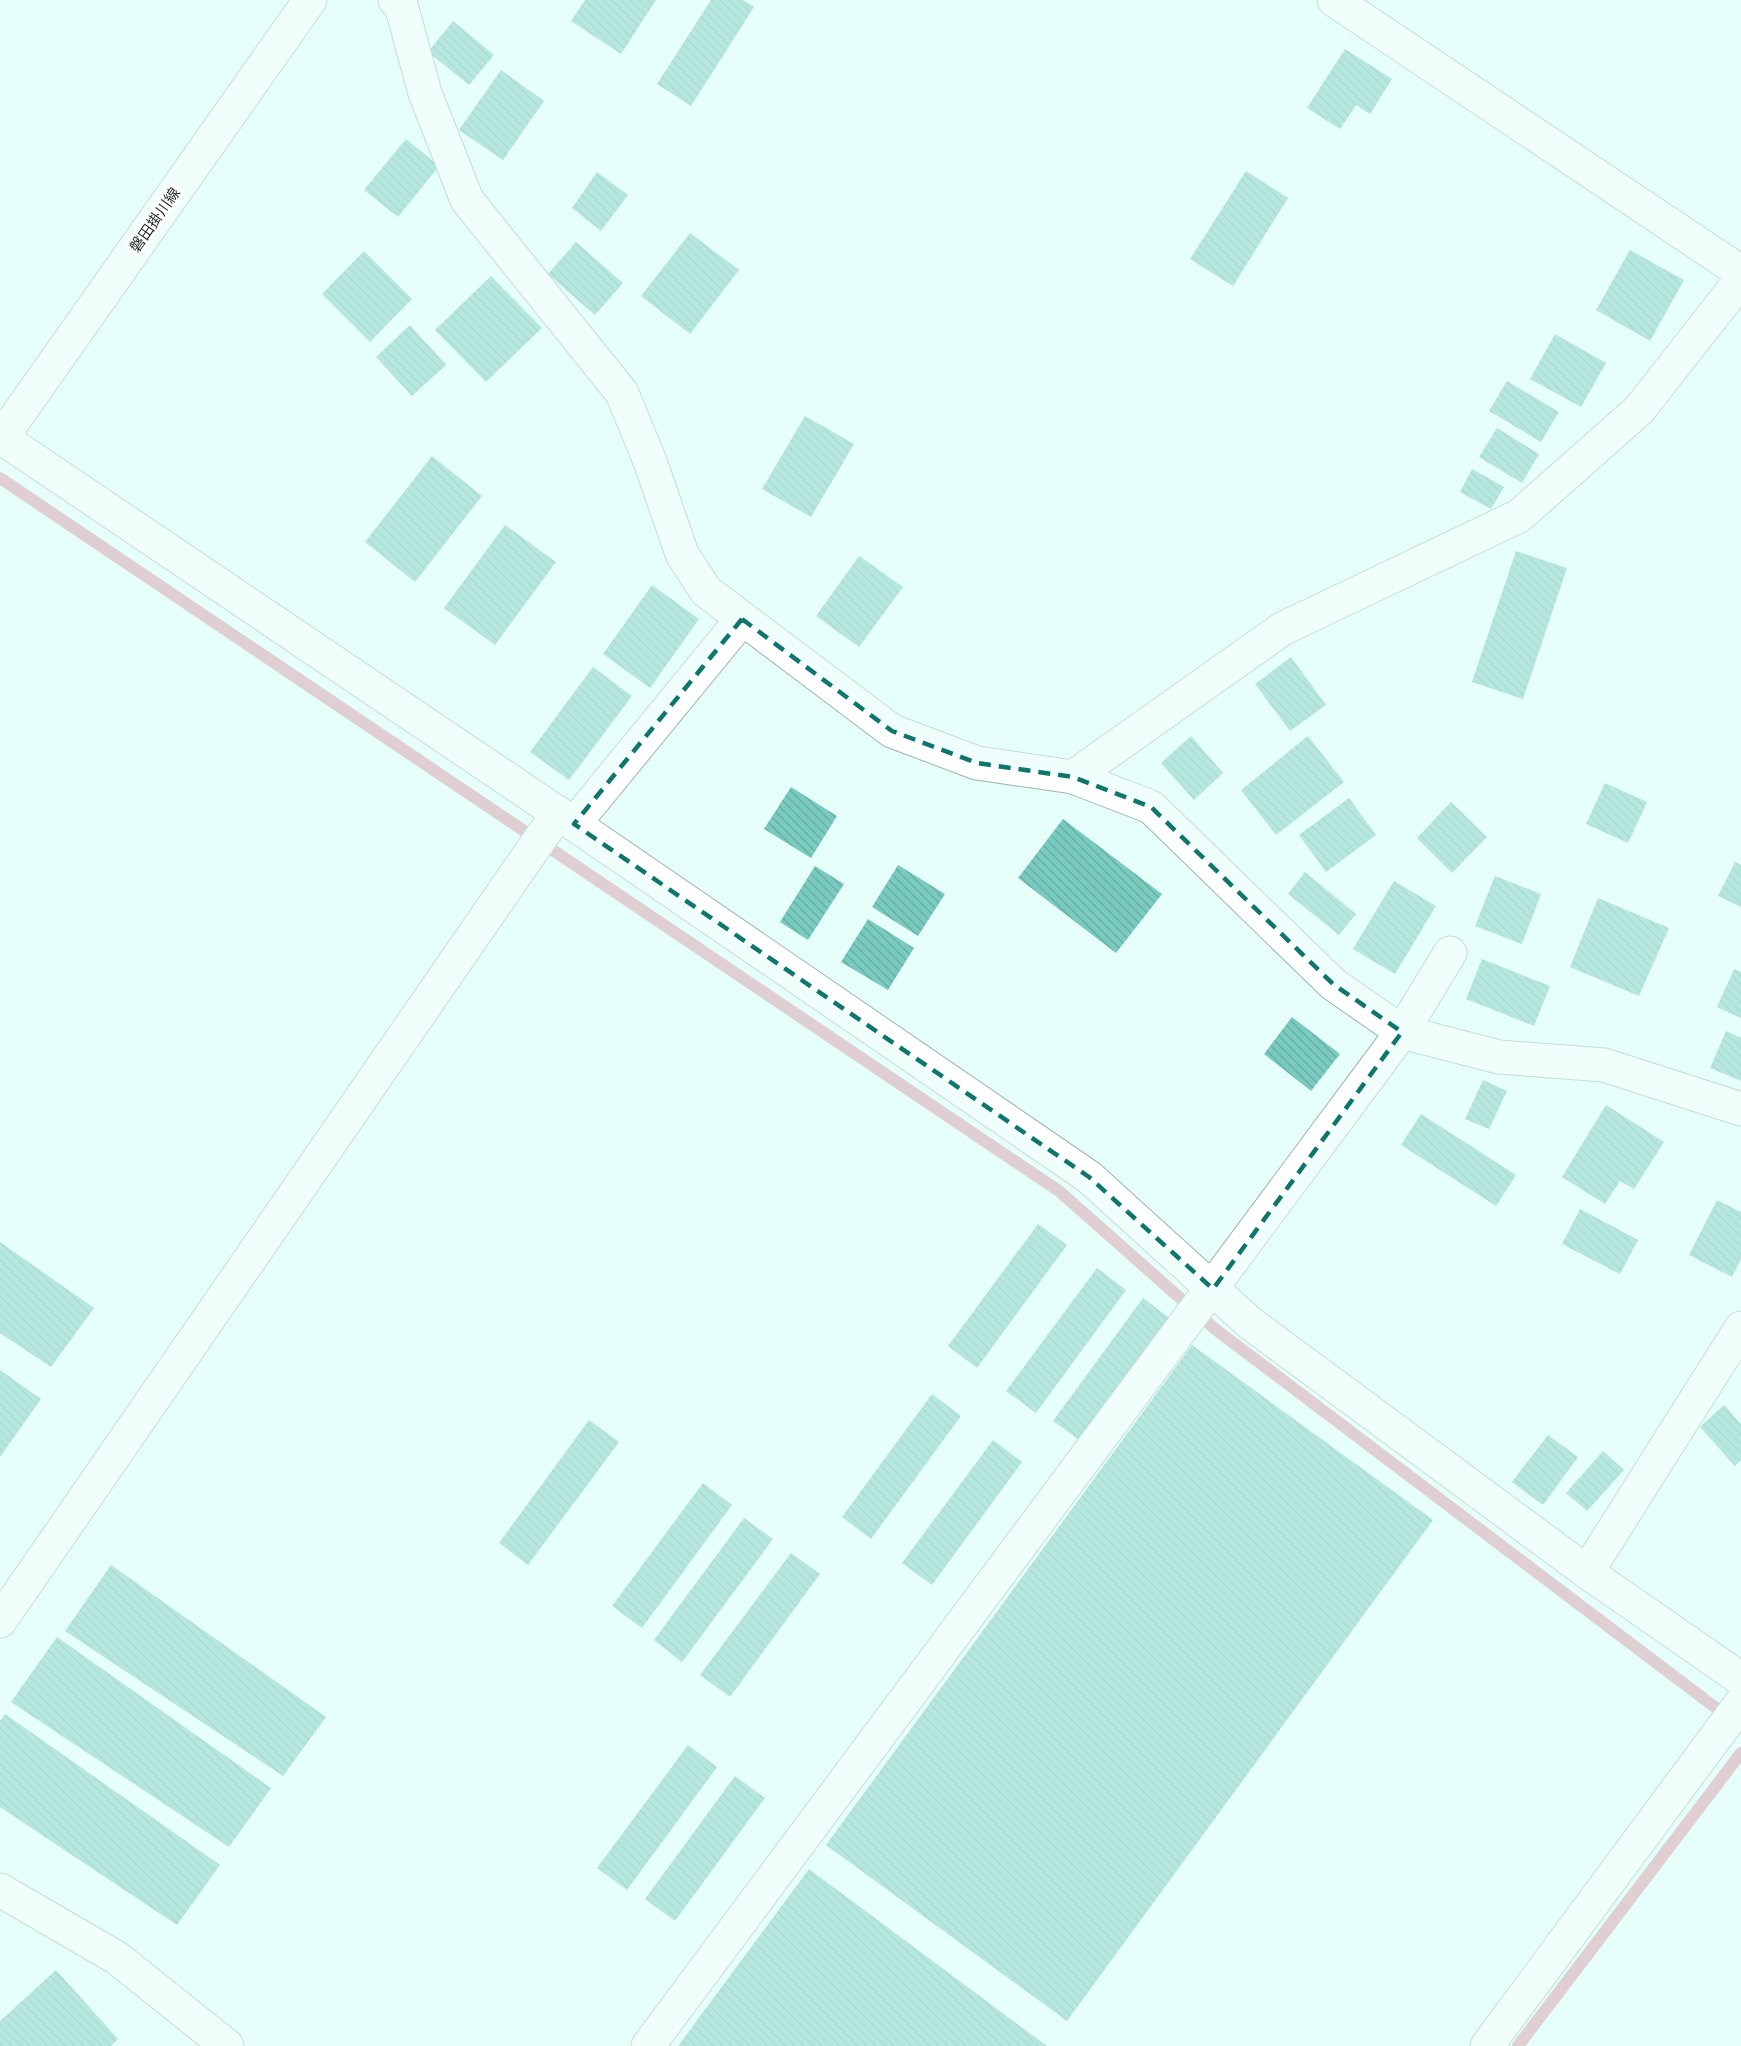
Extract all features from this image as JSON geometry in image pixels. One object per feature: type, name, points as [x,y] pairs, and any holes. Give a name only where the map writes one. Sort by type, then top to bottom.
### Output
[{"type":"street","name":"磐田掛川線","points":[[1,439],[310,0]]},
{"type":"street","points":[[395,0],[401,5],[425,93],[467,200],[622,393],[651,464],[682,554],[706,591],[892,730],[977,763],[1073,777],[1151,807],[1333,984],[1402,1032],[1499,1057],[1604,1065],[1741,1109]]},
{"type":"street","points":[[1334,0],[1741,272]]},
{"type":"street","points":[[1073,777],[1282,629],[1519,516],[1639,410],[1741,280]]},
{"type":"street","points":[[1,439],[566,818],[1089,1177],[1250,1323],[1587,1572],[1741,1680]]},
{"type":"street","points":[[0,1621],[566,818],[742,619]]},
{"type":"street","points":[[648,2046],[1402,1032],[1450,953]]},
{"type":"street","points":[[1587,1572],[1741,1328]]},
{"type":"street","points":[[1487,2046],[1741,1703]]},
{"type":"street","points":[[0,1890],[117,1958],[227,2046]]},
{"type":"highlighted area","points":[[742,619],[892,731],[977,763],[1073,777],[1151,807],[1333,984],[1402,1032],[1213,1289],[1089,1177],[574,824]]},
{"type":"building","points":[[585,0],[656,0],[621,54],[571,21]]},
{"type":"building","points":[[711,0],[743,0],[754,7],[691,106],[657,84]]},
{"type":"building","points":[[453,21],[494,55],[469,85],[428,52]]},
{"type":"building","points":[[1345,49],[1392,79],[1370,114],[1356,105],[1340,129],[1307,108]]},
{"type":"building","points":[[501,70],[544,101],[503,160],[459,130]]},
{"type":"building","points":[[406,139],[439,166],[398,217],[364,190]]},
{"type":"building","points":[[1246,171],[1288,198],[1233,286],[1190,259]]},
{"type":"building","points":[[597,172],[628,195],[601,231],[572,208]]},
{"type":"building","points":[[690,233],[739,270],[690,334],[641,296]]},
{"type":"building","points":[[576,242],[623,283],[595,315],[548,274]]},
{"type":"building","points":[[1630,250],[1684,280],[1650,341],[1596,310]]},
{"type":"building","points":[[364,251],[412,299],[370,342],[322,294]]},
{"type":"building","points":[[491,276],[542,328],[486,382],[435,330]]},
{"type":"building","points":[[410,325],[446,365],[412,396],[376,357]]},
{"type":"building","points":[[1555,334],[1606,363],[1581,407],[1530,379]]},
{"type":"building","points":[[1507,381],[1559,412],[1541,442],[1489,411]]},
{"type":"building","points":[[805,416],[854,444],[811,517],[762,489]]},
{"type":"building","points":[[1497,428],[1539,454],[1522,483],[1479,457]]},
{"type":"building","points":[[432,456],[482,496],[415,582],[365,542]]},
{"type":"building","points":[[1472,469],[1504,487],[1491,509],[1460,492]]},
{"type":"building","points":[[505,525],[556,562],[495,645],[444,608]]},
{"type":"building","points":[[1516,551],[1567,568],[1523,699],[1472,682]]},
{"type":"building","points":[[859,556],[903,587],[859,647],[816,616]]},
{"type":"building","points":[[652,585],[699,619],[650,688],[603,654]]},
{"type":"building","points":[[1291,657],[1326,705],[1290,731],[1255,684]]},
{"type":"building","points":[[593,667],[632,696],[569,780],[530,752]]},
{"type":"building","points":[[1191,736],[1223,773],[1194,800],[1161,763]]},
{"type":"building","points":[[1308,736],[1344,782],[1276,835],[1241,790]]},
{"type":"building","points":[[1605,783],[1647,802],[1628,843],[1586,824]]},
{"type":"building","points":[[791,787],[837,816],[811,858],[764,829]]},
{"type":"building","points":[[1349,798],[1376,835],[1326,872],[1299,835]]},
{"type":"building","points":[[1451,802],[1487,837],[1452,873],[1417,838]]},
{"type":"building","points":[[1063,819],[1162,894],[1116,953],[1018,878]]},
{"type":"building","points":[[1735,862],[1741,865],[1741,907],[1718,896]]},
{"type":"building","points":[[898,865],[945,894],[918,936],[872,907]]},
{"type":"building","points":[[815,866],[844,884],[808,940],[780,922]]},
{"type":"building","points":[[1305,872],[1356,914],[1339,935],[1288,894]]},
{"type":"building","points":[[1495,876],[1541,894],[1522,944],[1475,926]]},
{"type":"building","points":[[1394,881],[1436,906],[1395,974],[1353,949]]},
{"type":"building","points":[[1598,898],[1669,928],[1639,996],[1570,967]]},
{"type":"building","points":[[868,919],[914,948],[888,990],[841,962]]},
{"type":"building","points":[[1482,959],[1550,986],[1534,1026],[1466,999]]},
{"type":"building","points":[[1734,969],[1741,972],[1741,1018],[1717,1007]]},
{"type":"building","points":[[1292,1017],[1340,1054],[1311,1091],[1264,1054]]},
{"type":"building","points":[[1726,1031],[1741,1038],[1741,1081],[1710,1068]]},
{"type":"building","points":[[1483,1080],[1507,1091],[1489,1129],[1465,1119]]},
{"type":"building","points":[[1606,1105],[1664,1142],[1634,1189],[1620,1181],[1605,1204],[1562,1177]]},
{"type":"building","points":[[1421,1114],[1516,1175],[1496,1206],[1401,1145]]},
{"type":"building","points":[[1717,1200],[1741,1212],[1741,1259],[1732,1277],[1689,1255]]},
{"type":"building","points":[[1580,1209],[1638,1240],[1620,1274],[1562,1244]]},
{"type":"building","points":[[1038,1224],[1067,1245],[977,1368],[948,1346]]},
{"type":"building","points":[[0,1242],[94,1308],[51,1367],[0,1333]]},
{"type":"building","points":[[1097,1268],[1126,1290],[1036,1413],[1006,1391]]},
{"type":"building","points":[[1143,1298],[1172,1320],[1082,1442],[1053,1421]]},
{"type":"building","points":[[1192,1345],[1433,1520],[1067,2021],[826,1845]]},
{"type":"building","points":[[0,1370],[41,1399],[0,1457]]},
{"type":"building","points":[[932,1394],[961,1416],[871,1539],[842,1517]]},
{"type":"building","points":[[1724,1405],[1741,1424],[1741,1460],[1735,1466],[1700,1427]]},
{"type":"building","points":[[589,1420],[619,1442],[528,1565],[499,1543]]},
{"type":"building","points":[[1548,1435],[1578,1457],[1543,1505],[1512,1482]]},
{"type":"building","points":[[993,1440],[1022,1462],[932,1585],[902,1563]]},
{"type":"building","points":[[1603,1451],[1624,1470],[1587,1511],[1566,1493]]},
{"type":"building","points":[[703,1483],[732,1505],[642,1628],[612,1606]]},
{"type":"building","points":[[744,1518],[773,1539],[682,1662],[654,1640]]},
{"type":"building","points":[[791,1553],[820,1574],[730,1697],[700,1675]]},
{"type":"building","points":[[111,1565],[326,1717],[283,1776],[65,1631]]},
{"type":"building","points":[[57,1637],[271,1788],[229,1847],[11,1702]]},
{"type":"building","points":[[5,1714],[220,1865],[177,1925],[0,1807],[0,1721]]},
{"type":"building","points":[[688,1745],[717,1767],[627,1890],[597,1868]]},
{"type":"building","points":[[735,1776],[765,1798],[675,1921],[645,1899]]},
{"type":"building","points":[[809,1869],[1047,2046],[678,2046]]},
{"type":"building","points":[[56,1970],[118,2039],[111,2046],[0,2046],[0,2021]]},
{"type":"waterway","points":[[0,478],[1059,1191],[1215,1329],[1728,1717]]},
{"type":"waterway","points":[[1518,2046],[1741,1753]]}]
